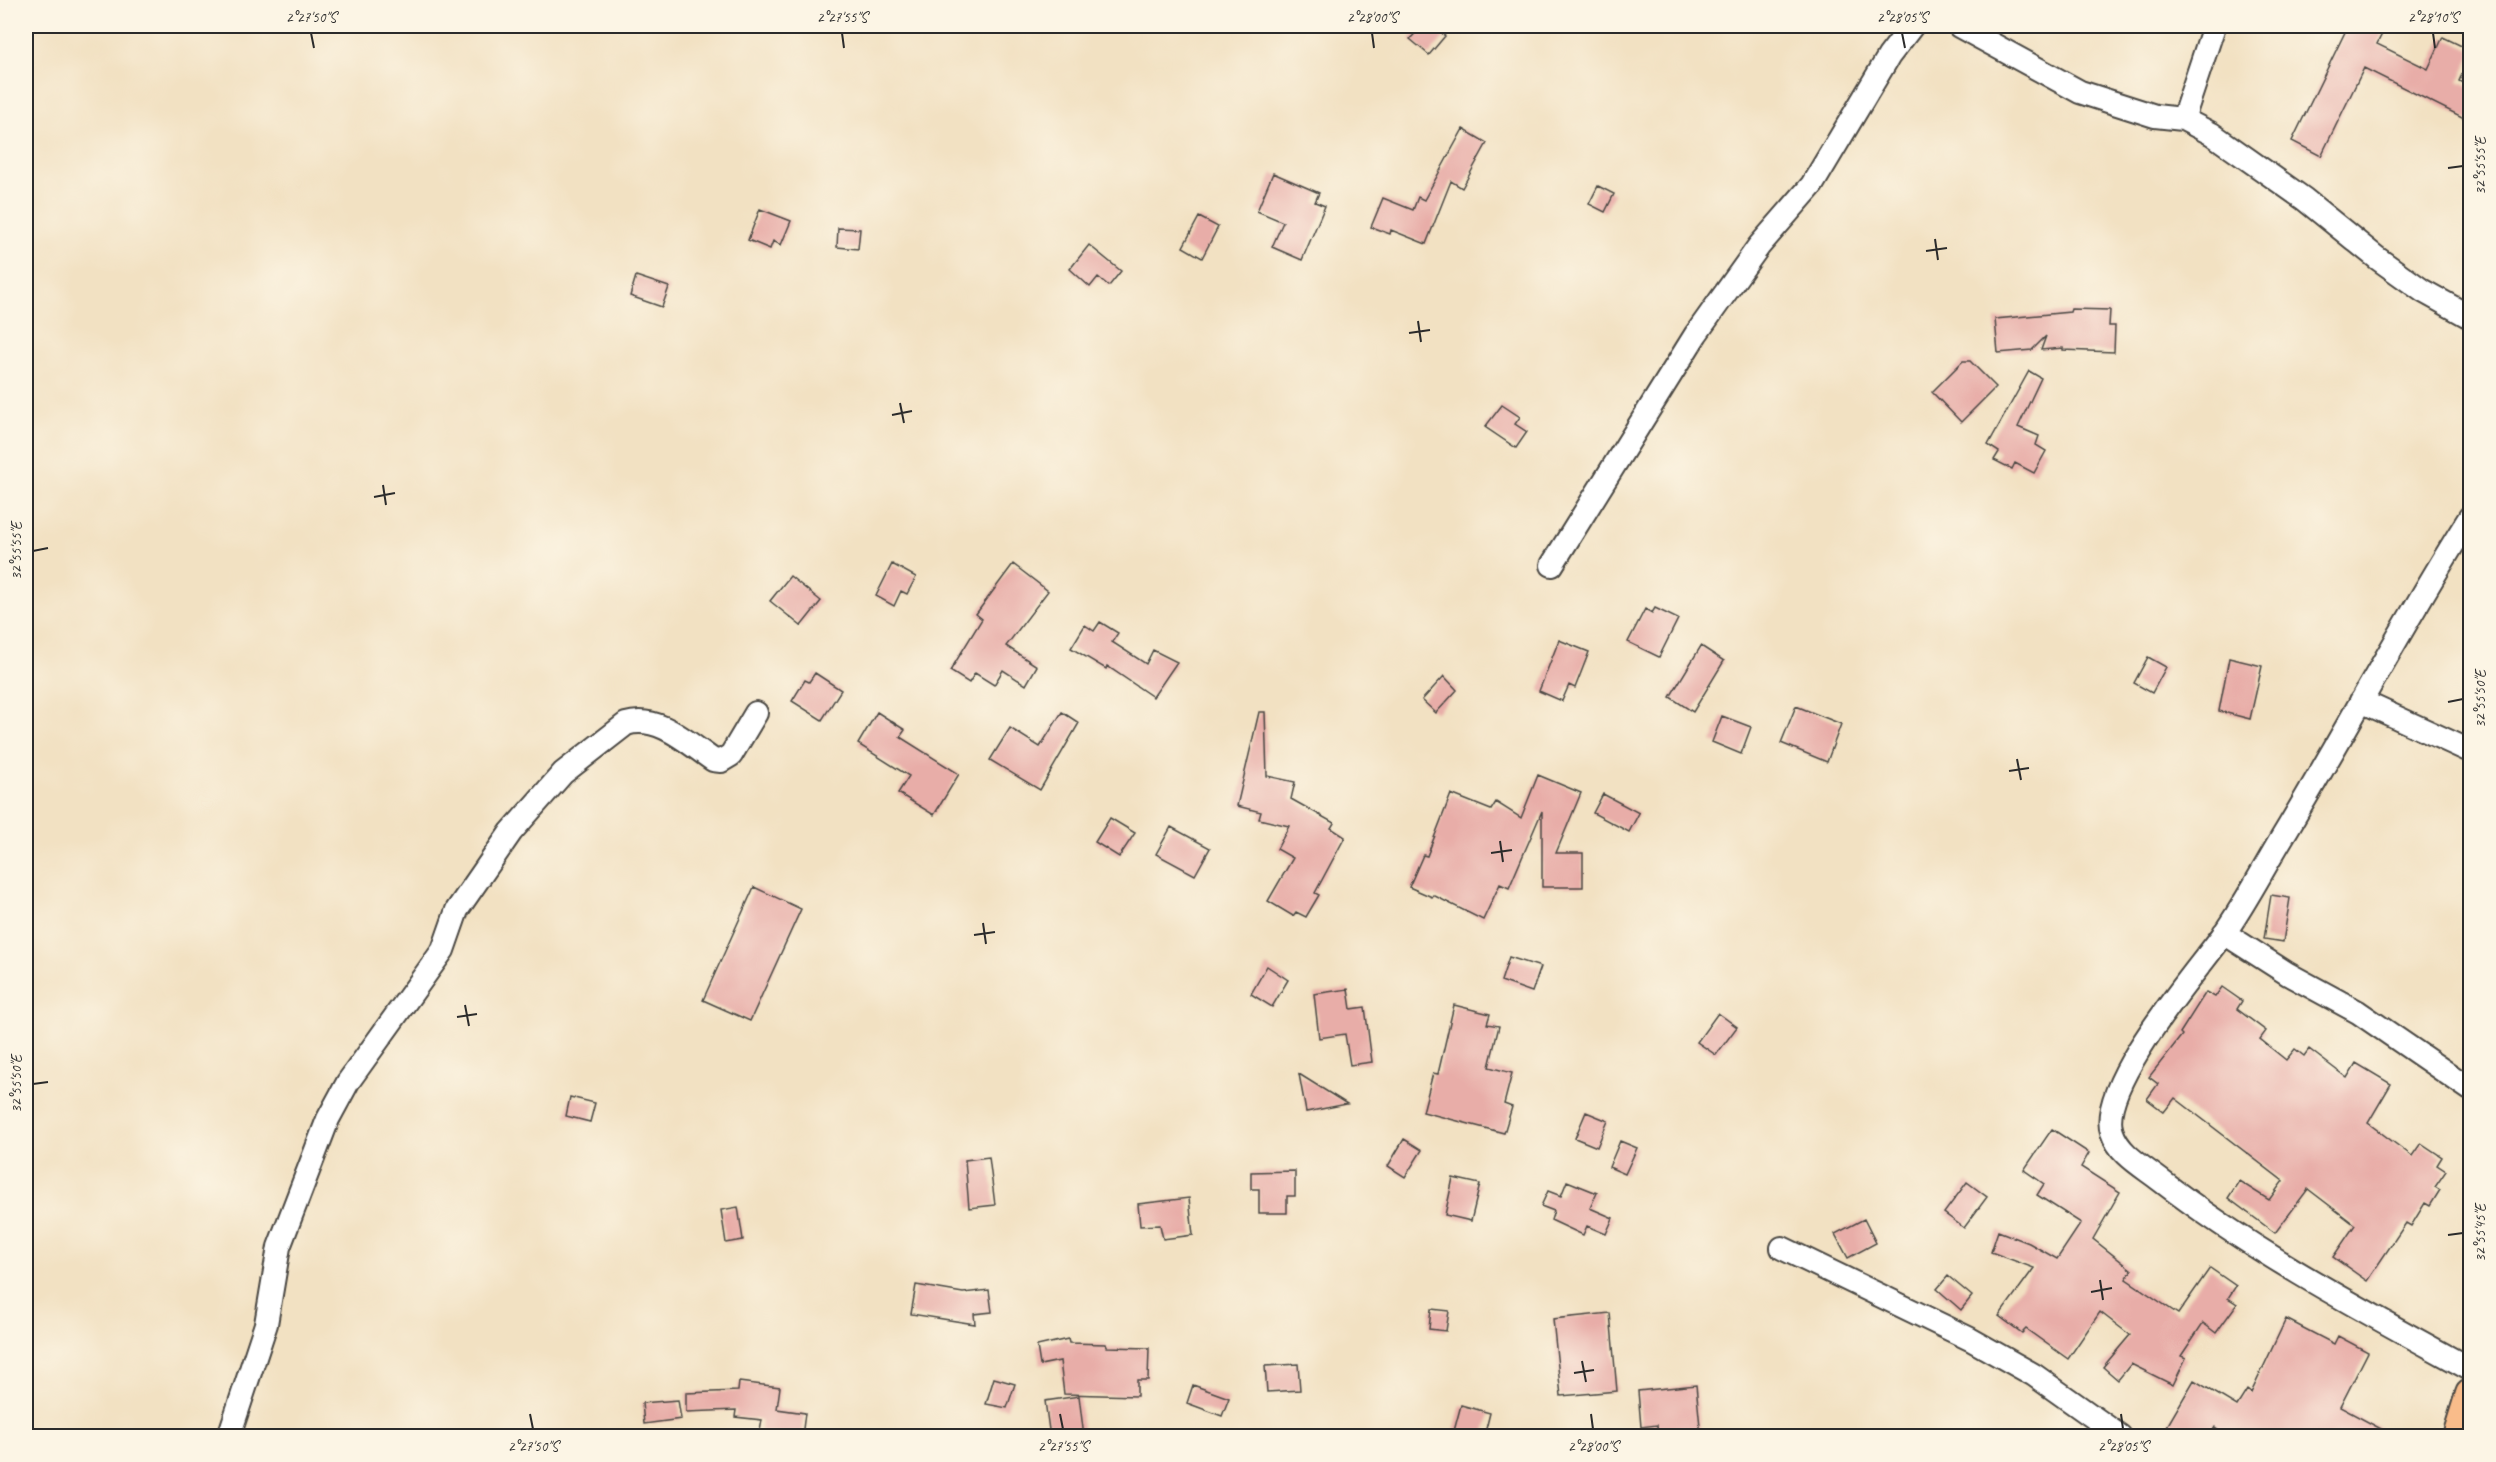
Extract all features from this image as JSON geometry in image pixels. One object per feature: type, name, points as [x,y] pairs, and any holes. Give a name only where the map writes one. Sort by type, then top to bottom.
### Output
[{"type":"main road","points":[[2457,1437],[2470,1394]]},
{"type":"street","points":[[1552,565],[1625,444],[1696,334],[1760,246],[1812,185],[1888,56],[1912,26]]},
{"type":"street","points":[[1959,26],[2080,92],[2155,116],[2183,119],[2241,154],[2423,291],[2470,317]]},
{"type":"street","points":[[2183,119],[2214,26]]},
{"type":"street","points":[[2470,517],[2423,591],[2224,933],[2160,1014],[2125,1076],[2109,1113],[2111,1131],[2121,1150],[2178,1194],[2258,1249],[2470,1370]]},
{"type":"street","points":[[2361,701],[2470,751]]},
{"type":"street","points":[[229,1437],[266,1324],[279,1247],[328,1119],[370,1048],[443,950],[457,910],[511,832],[563,773],[626,724],[637,721],[651,723],[674,733],[713,760],[721,761],[731,755],[756,713]]},
{"type":"street","points":[[2224,933],[2288,974],[2358,1012],[2470,1089]]},
{"type":"street","points":[[1782,1248],[1960,1335],[2025,1370],[2120,1437]]},
{"type":"building","points":[[1422,26],[1433,26],[1445,36],[1429,55],[1410,39]]},
{"type":"building","points":[[2348,26],[2386,26],[2377,44],[2428,69],[2443,37],[2470,50],[2470,57],[2459,81],[2470,87],[2470,121],[2364,68],[2321,156],[2292,141]]},
{"type":"building","points":[[1463,129],[1487,143],[1462,188],[1451,181],[1426,244],[1391,230],[1390,234],[1371,227],[1383,198],[1413,210],[1418,197],[1424,200]]},
{"type":"building","points":[[1273,173],[1319,193],[1315,202],[1325,206],[1302,260],[1272,247],[1283,222],[1257,211]]},
{"type":"building","points":[[1598,186],[1614,194],[1605,212],[1589,204]]},
{"type":"building","points":[[760,209],[791,221],[781,245],[773,241],[770,249],[748,240]]},
{"type":"building","points":[[1199,217],[1218,227],[1202,258],[1183,247]]},
{"type":"building","points":[[838,228],[860,229],[858,249],[837,247]]},
{"type":"building","points":[[1089,245],[1121,271],[1109,286],[1098,277],[1090,287],[1070,269]]},
{"type":"building","points":[[636,276],[669,287],[662,307],[630,296]]},
{"type":"building","points":[[2071,309],[2110,310],[2109,326],[2115,326],[2114,352],[2063,350],[2063,348],[2041,350],[2046,336],[2032,350],[1998,353],[1995,319],[2070,312]]},
{"type":"building","points":[[1963,361],[1970,361],[1996,387],[1961,422],[1932,392]]},
{"type":"building","points":[[2029,371],[2041,378],[2018,427],[2039,436],[2036,445],[2046,451],[2034,473],[2015,463],[2012,469],[1994,460],[1999,452],[1988,445]]},
{"type":"building","points":[[1502,405],[1520,417],[1515,424],[1527,432],[1516,448],[1485,427]]},
{"type":"building","points":[[892,564],[916,577],[907,594],[901,591],[894,606],[876,596]]},
{"type":"building","points":[[1013,564],[1048,591],[1006,646],[1037,666],[1026,685],[1003,670],[994,685],[975,673],[969,683],[950,671],[982,619],[976,614]]},
{"type":"building","points":[[790,576],[821,601],[801,626],[770,601]]},
{"type":"building","points":[[1655,608],[1678,619],[1659,657],[1628,642],[1645,609],[1652,613]]},
{"type":"building","points":[[1100,622],[1118,633],[1112,642],[1146,664],[1153,650],[1177,662],[1153,697],[1107,666],[1106,669],[1071,648],[1085,625],[1094,631]]},
{"type":"building","points":[[1559,640],[1589,652],[1575,688],[1569,685],[1562,701],[1539,691]]},
{"type":"building","points":[[1701,646],[1724,661],[1693,712],[1670,697]]},
{"type":"building","points":[[2148,657],[2166,667],[2152,693],[2134,683]]},
{"type":"building","points":[[2229,658],[2262,666],[2250,719],[2219,711]]},
{"type":"building","points":[[815,673],[841,690],[822,720],[792,701],[805,680],[809,682]]},
{"type":"building","points":[[1444,676],[1457,690],[1436,713],[1422,700]]},
{"type":"building","points":[[1796,706],[1841,724],[1827,762],[1781,743]]},
{"type":"building","points":[[877,712],[905,730],[900,737],[959,774],[934,815],[898,793],[909,776],[858,744]]},
{"type":"building","points":[[1062,712],[1079,723],[1040,790],[990,760],[1010,728],[1040,747]]},
{"type":"building","points":[[1259,712],[1265,712],[1267,776],[1295,782],[1291,799],[1334,823],[1331,828],[1345,837],[1315,893],[1319,895],[1306,917],[1296,912],[1293,916],[1268,901],[1293,858],[1277,849],[1289,826],[1259,819],[1261,812],[1237,806]]},
{"type":"building","points":[[1722,716],[1751,727],[1741,754],[1712,742]]},
{"type":"building","points":[[1538,775],[1581,793],[1556,853],[1583,853],[1583,887],[1542,887],[1542,811],[1509,888],[1500,884],[1483,920],[1433,895],[1432,897],[1409,887],[1423,855],[1427,856],[1451,794],[1491,810],[1496,802],[1521,818]]},
{"type":"building","points":[[1603,794],[1639,813],[1629,832],[1593,813]]},
{"type":"building","points":[[1110,818],[1135,833],[1119,857],[1095,842]]},
{"type":"building","points":[[1171,827],[1210,848],[1195,875],[1156,854]]},
{"type":"building","points":[[754,887],[801,909],[750,1021],[703,1000]]},
{"type":"building","points":[[2271,895],[2290,898],[2283,942],[2264,939]]},
{"type":"building","points":[[1509,957],[1541,967],[1532,992],[1501,981]]},
{"type":"building","points":[[1267,966],[1288,980],[1272,1007],[1251,994]]},
{"type":"building","points":[[2222,987],[2242,1001],[2237,1009],[2266,1031],[2260,1039],[2286,1060],[2295,1049],[2304,1056],[2309,1049],[2347,1078],[2356,1063],[2391,1084],[2368,1123],[2412,1156],[2421,1143],[2442,1157],[2437,1165],[2446,1171],[2435,1187],[2440,1190],[2430,1206],[2425,1203],[2411,1226],[2406,1223],[2367,1281],[2333,1257],[2355,1225],[2308,1189],[2275,1233],[2228,1198],[2239,1181],[2269,1200],[2283,1181],[2175,1098],[2164,1112],[2147,1099],[2158,1084],[2149,1077],[2182,1035],[2180,1033],[2206,992],[2215,997]]},
{"type":"building","points":[[1348,989],[1351,1009],[1365,1007],[1372,1062],[1350,1065],[1345,1034],[1319,1038],[1314,994]]},
{"type":"building","points":[[1454,1005],[1490,1014],[1487,1024],[1499,1026],[1489,1067],[1512,1073],[1504,1104],[1512,1107],[1504,1133],[1423,1112],[1433,1073],[1438,1074]]},
{"type":"building","points":[[1718,1013],[1737,1027],[1716,1055],[1697,1042]]},
{"type":"building","points":[[1299,1074],[1347,1104],[1306,1112]]},
{"type":"building","points":[[570,1097],[595,1103],[590,1122],[566,1116]]},
{"type":"building","points":[[1586,1112],[1608,1121],[1597,1147],[1575,1138]]},
{"type":"building","points":[[2052,1129],[2089,1153],[2081,1167],[2120,1192],[2093,1239],[2132,1270],[2126,1279],[2178,1314],[2210,1268],[2236,1286],[2228,1298],[2237,1304],[2216,1333],[2203,1323],[2181,1356],[2186,1358],[2173,1385],[2131,1364],[2118,1380],[2103,1367],[2130,1335],[2100,1312],[2068,1359],[2026,1329],[2022,1333],[1999,1316],[2034,1268],[1991,1252],[1998,1231],[2029,1243],[2057,1259],[2081,1223],[2037,1195],[2044,1184],[2024,1170]]},
{"type":"building","points":[[1404,1139],[1422,1150],[1405,1177],[1388,1166]]},
{"type":"building","points":[[1620,1141],[1637,1148],[1625,1174],[1609,1167]]},
{"type":"building","points":[[989,1157],[995,1205],[969,1208],[965,1160]]},
{"type":"building","points":[[1295,1171],[1295,1196],[1287,1196],[1287,1213],[1259,1213],[1259,1189],[1251,1189],[1251,1172]]},
{"type":"building","points":[[1453,1178],[1480,1184],[1471,1221],[1445,1215]]},
{"type":"building","points":[[1567,1181],[1597,1193],[1590,1208],[1613,1218],[1606,1234],[1587,1226],[1583,1235],[1551,1220],[1554,1211],[1541,1206],[1548,1191],[1561,1196]]},
{"type":"building","points":[[1967,1182],[1987,1197],[1964,1228],[1944,1213]]},
{"type":"building","points":[[1189,1198],[1193,1235],[1163,1239],[1160,1225],[1140,1226],[1138,1204]]},
{"type":"building","points":[[738,1207],[743,1240],[726,1243],[721,1210]]},
{"type":"building","points":[[1864,1219],[1876,1243],[1848,1258],[1835,1234]]},
{"type":"building","points":[[1948,1276],[1972,1296],[1961,1310],[1937,1289]]},
{"type":"building","points":[[916,1285],[963,1293],[989,1290],[992,1312],[974,1314],[975,1324],[911,1314]]},
{"type":"building","points":[[1431,1309],[1449,1311],[1446,1331],[1429,1329]]},
{"type":"building","points":[[1610,1313],[1617,1391],[1561,1396],[1553,1319]]},
{"type":"building","points":[[2286,1319],[2334,1344],[2338,1336],[2368,1352],[2340,1407],[2396,1437],[2229,1437],[2215,1427],[2209,1437],[2181,1437],[2166,1428],[2194,1380],[2237,1406],[2247,1390],[2251,1393]]},
{"type":"building","points":[[1068,1339],[1069,1343],[1149,1348],[1148,1380],[1137,1380],[1137,1396],[1064,1394],[1060,1361],[1040,1365],[1037,1346]]},
{"type":"building","points":[[1298,1364],[1300,1390],[1267,1392],[1265,1366]]},
{"type":"building","points":[[994,1378],[1015,1384],[1007,1408],[986,1404]]},
{"type":"building","points":[[739,1382],[780,1387],[777,1409],[805,1413],[802,1437],[760,1431],[762,1420],[735,1417],[736,1410],[686,1412],[686,1393],[738,1391]]},
{"type":"building","points":[[1193,1385],[1229,1398],[1222,1416],[1187,1403]]},
{"type":"building","points":[[1696,1385],[1701,1437],[1658,1437],[1657,1425],[1641,1427],[1638,1391]]},
{"type":"building","points":[[1079,1396],[1084,1437],[1050,1437],[1045,1401]]},
{"type":"building","points":[[678,1400],[681,1419],[644,1424],[642,1403]]},
{"type":"building","points":[[1461,1405],[1490,1413],[1484,1437],[1454,1431]]}]
